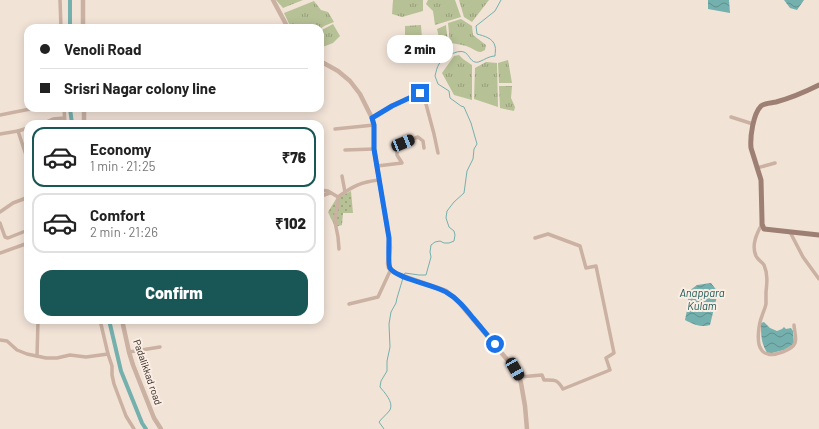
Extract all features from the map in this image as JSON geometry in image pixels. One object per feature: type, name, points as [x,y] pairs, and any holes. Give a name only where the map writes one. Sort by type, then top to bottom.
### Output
[{"type":"main road","points":[[819,85],[779,101],[763,104],[760,107],[753,124],[751,143],[751,148],[761,180],[762,224],[764,229],[819,235]]},
{"type":"street","points":[[60,0],[61,24]]},
{"type":"street","points":[[83,0],[83,24]]},
{"type":"street","points":[[273,0],[286,24]]},
{"type":"street","points":[[324,63],[338,71],[350,81],[360,94],[372,118],[374,125],[374,149],[389,238],[390,248],[388,264],[391,269],[400,275],[446,291],[456,299],[515,369],[521,383],[527,429]]},
{"type":"street","points":[[372,118],[392,106],[420,93],[426,104],[438,154]]},
{"type":"street","points":[[0,115],[24,110]]},
{"type":"street","points":[[51,120],[64,118],[64,112]]},
{"type":"street","points":[[731,117],[753,124]]},
{"type":"street","points":[[335,129],[374,125]]},
{"type":"street","points":[[0,134],[24,129]]},
{"type":"street","points":[[18,131],[24,149]]},
{"type":"street","points":[[377,166],[402,163],[398,155],[396,145],[418,137],[423,141],[424,148]]},
{"type":"street","points":[[345,150],[374,149]]},
{"type":"street","points":[[757,168],[775,164]]},
{"type":"street","points":[[342,176],[345,192]]},
{"type":"street","points":[[338,197],[358,184],[379,180]]},
{"type":"street","points":[[324,191],[338,197]]},
{"type":"street","points":[[324,196],[330,194]]},
{"type":"street","points":[[338,197],[335,222],[339,249]]},
{"type":"street","points":[[0,212],[13,203],[24,199]]},
{"type":"street","points":[[0,223],[5,237],[8,238],[24,232]]},
{"type":"street","points":[[762,224],[756,234],[755,248],[757,258],[763,264],[767,275],[766,305],[761,317],[758,335],[760,348],[766,354],[779,353],[787,350],[794,345],[794,325]]},
{"type":"street","points":[[790,232],[803,257],[819,279]]},
{"type":"street","points":[[519,376],[542,375],[544,380],[556,380],[559,382],[562,389],[610,370],[606,358],[614,353],[596,266],[586,268],[580,246],[548,234],[534,238]]},
{"type":"street","points":[[0,253],[24,244]]},
{"type":"street","points":[[349,304],[378,298],[391,269]]},
{"type":"street","points":[[37,356],[38,324]]},
{"type":"street","points":[[101,324],[112,366],[114,384],[126,416],[134,429]]},
{"type":"street","name":"Padalikkad road","points":[[123,324],[129,352],[154,418],[161,429]]},
{"type":"street","points":[[0,340],[7,341],[16,350],[46,358],[57,358],[70,355],[86,357],[108,354]]},
{"type":"street","points":[[129,352],[160,347]]},
{"type":"green space","points":[[276,0],[303,0],[283,8]]},
{"type":"green space","points":[[393,0],[423,0],[423,11],[402,17],[392,14]]},
{"type":"green space","points":[[428,0],[455,0],[461,17],[435,25],[433,11],[426,4]]},
{"type":"green space","points":[[459,0],[489,0],[472,22],[464,17]]},
{"type":"green space","points":[[314,1],[321,10],[328,12],[334,22],[324,26],[324,24],[289,24],[284,13]]},
{"type":"green space","points":[[461,19],[472,26],[473,35],[486,45],[485,50],[478,52],[466,46],[450,43],[448,23]]},
{"type":"green space","points":[[333,24],[340,36],[333,43],[324,46],[324,29]]},
{"type":"green space","points":[[421,25],[422,39],[405,41],[405,26]]},
{"type":"green space","points":[[446,25],[448,44],[442,51],[437,29]]},
{"type":"green space","points":[[459,55],[472,65],[472,100],[454,95],[442,73],[454,56]]},
{"type":"green space","points":[[508,60],[512,83],[499,83],[498,63]]},
{"type":"green space","points":[[486,62],[497,63],[498,107],[474,99],[475,68]]},
{"type":"green space","points":[[499,86],[512,86],[511,98],[515,107],[514,111],[500,108]]},
{"type":"green space","points":[[351,191],[353,213],[343,213],[342,225],[335,227],[328,212],[336,199]]},
{"type":"water","points":[[708,0],[729,0],[730,13],[708,9]]},
{"type":"water","points":[[784,0],[804,0],[797,10],[790,8]]},
{"type":"water","name":"Anappara Kulam","points":[[711,283],[718,292],[710,325],[700,326],[685,320],[689,291],[697,285]]},
{"type":"water","points":[[764,322],[770,328],[777,331],[784,327],[786,329],[791,328],[793,331],[794,344],[784,350],[768,354],[764,347],[761,335],[761,323]]},
{"type":"waterway","points":[[70,0],[70,24]]},
{"type":"waterway","points":[[404,275],[405,273],[426,275],[431,257],[431,245],[440,241],[444,243],[454,241],[454,231],[449,227],[446,218],[447,211],[464,193],[467,171],[473,159],[474,149],[477,144],[471,123],[464,107],[450,98],[449,91],[438,84],[435,76],[437,68],[444,59],[461,51],[467,54],[473,61],[477,62],[495,56],[494,43],[488,38],[477,34],[476,26],[495,11],[501,0]]},
{"type":"waterway","points":[[70,112],[72,120]]},
{"type":"waterway","points":[[384,429],[379,422],[390,410],[391,404],[388,397],[380,387],[381,381],[387,371],[387,361],[390,347],[389,324],[391,312],[396,303],[403,278]]},
{"type":"waterway","points":[[110,324],[121,371],[142,423],[146,429]]},
{"type":"route","points":[[420,93],[392,106],[372,118],[374,125],[374,149],[389,238],[389,268],[400,275],[446,291],[456,299],[495,344]]}]
